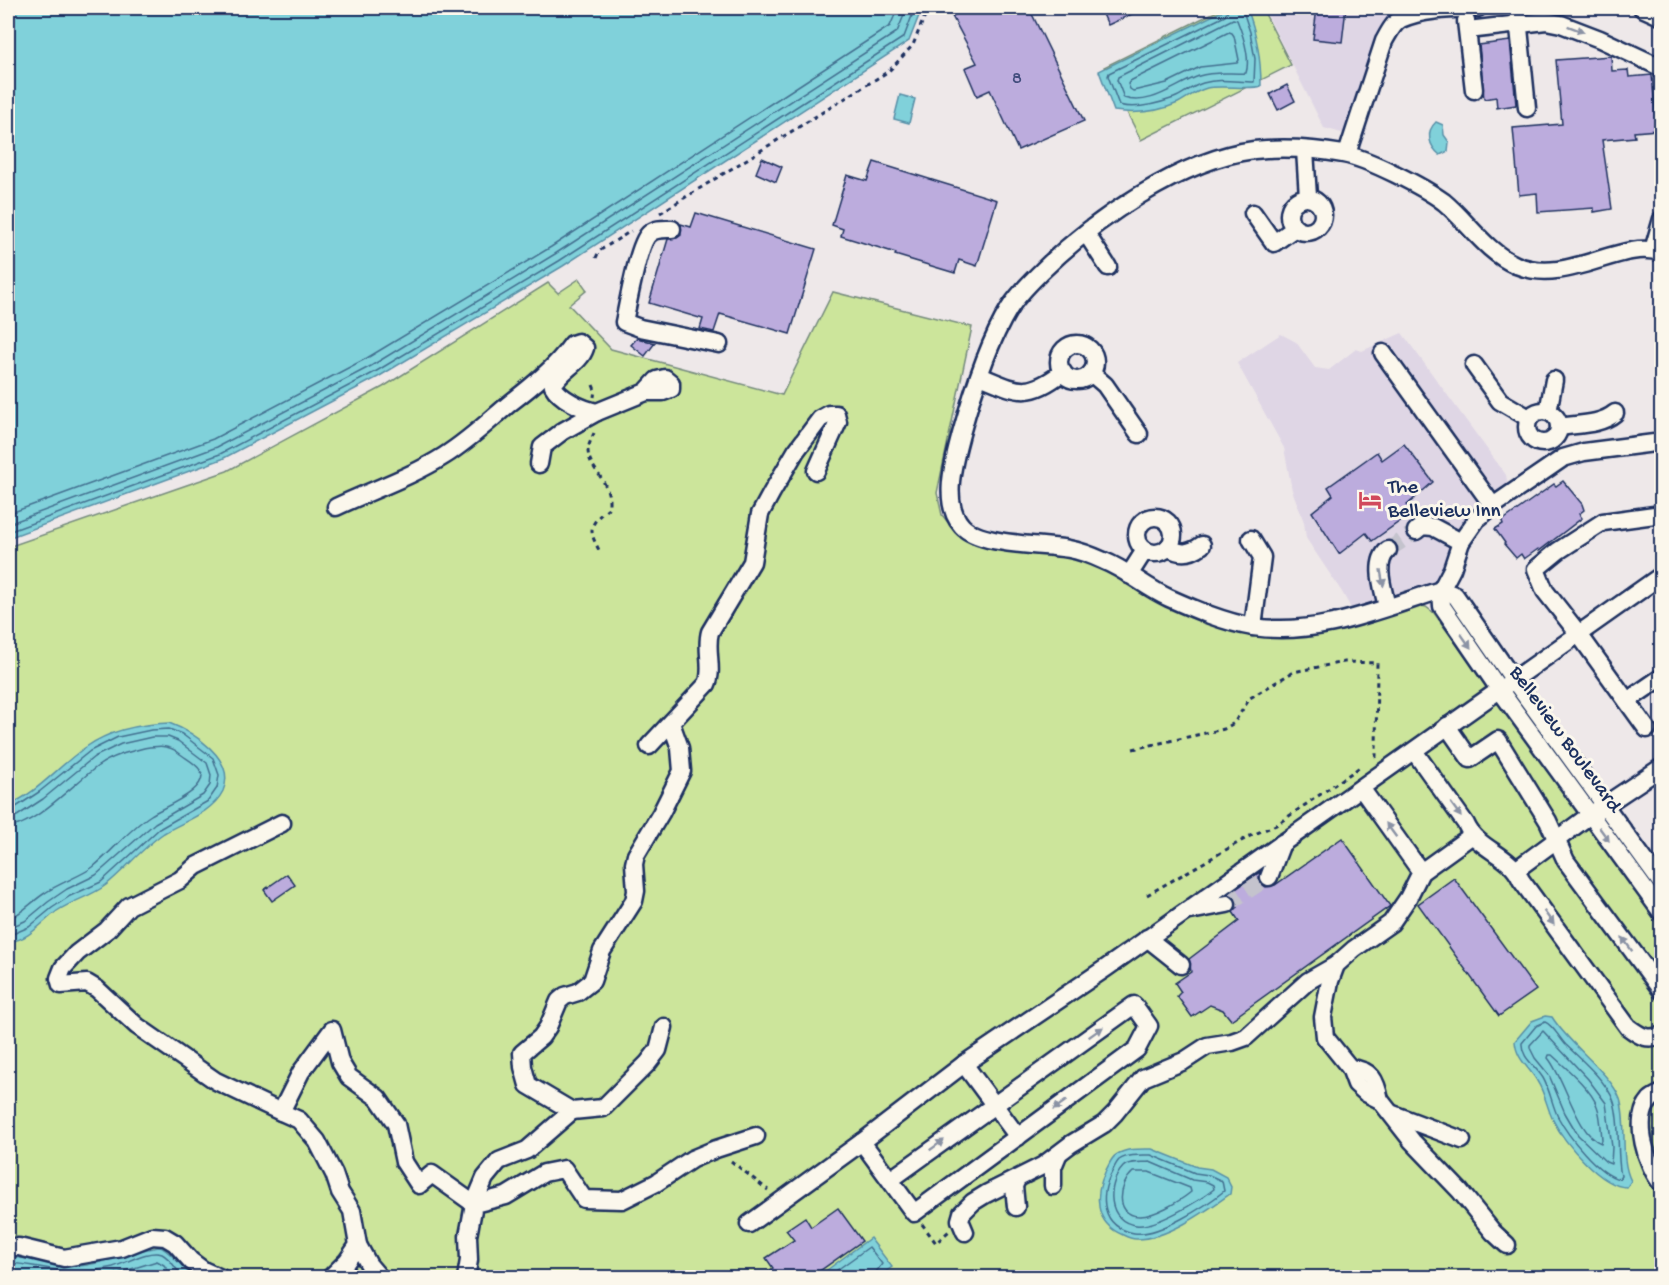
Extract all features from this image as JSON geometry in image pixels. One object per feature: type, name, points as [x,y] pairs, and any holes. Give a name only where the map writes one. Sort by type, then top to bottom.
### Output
[{"type":"street","points":[[1347,154],[1384,42],[1398,14],[1434,9],[1471,8],[1467,30],[1474,90]]},
{"type":"street","points":[[1642,8],[1662,16]]},
{"type":"street","points":[[1467,30],[1518,15],[1561,24],[1600,39],[1662,68]]},
{"type":"street","points":[[1518,15],[1527,108]]},
{"type":"street","points":[[1662,219],[1657,252],[1633,252],[1572,269],[1544,271],[1516,265],[1487,245],[1443,201],[1403,178],[1347,154],[1305,150],[1253,150],[1216,159],[1179,174],[1122,206],[1086,233],[1051,262],[1011,305],[997,331],[980,376],[956,451],[951,491],[952,509],[960,525],[973,536],[994,541],[1074,550],[1107,562],[1163,596],[1209,615],[1252,627],[1285,629],[1316,627],[1349,620],[1441,590],[1452,569],[1461,542],[1477,519],[1563,458],[1584,452],[1662,442]]},
{"type":"street","points":[[1305,150],[1308,197]]},
{"type":"street","points":[[1308,197],[1314,199],[1322,207],[1323,219],[1321,225],[1311,232],[1305,232],[1295,228],[1289,219],[1290,208],[1297,200],[1308,197]]},
{"type":"street","points":[[1252,213],[1274,243],[1295,228]]},
{"type":"street","points":[[672,229],[659,229],[648,235],[640,253],[624,322],[640,328],[719,344]]},
{"type":"street","points":[[1086,233],[1108,267]]},
{"type":"street","points":[[336,507],[425,467],[445,455],[482,428],[533,385],[572,344],[578,342],[585,348],[582,357],[557,378],[553,386],[556,392],[590,411],[597,412]]},
{"type":"street","points":[[1081,344],[1091,350],[1095,362],[1091,373],[1077,380],[1067,376],[1060,367],[1061,355],[1069,346],[1081,344]]},
{"type":"street","points":[[1383,353],[1493,506]]},
{"type":"street","points":[[1474,365],[1500,401],[1529,418]]},
{"type":"street","points":[[980,376],[1012,389],[1030,391],[1047,384],[1063,372]]},
{"type":"street","points":[[1091,373],[1105,385],[1139,434]]},
{"type":"street","points":[[1548,412],[1554,380]]},
{"type":"street","points":[[539,464],[543,447],[563,431],[597,412],[646,392]]},
{"type":"street","points":[[1563,458],[1555,434],[1556,418],[1548,412],[1538,412],[1529,418],[1527,429],[1532,438],[1541,443],[1555,434],[1610,418],[1615,413]]},
{"type":"street","points":[[650,746],[707,684],[710,678],[708,640],[710,632],[752,562],[760,514],[796,451],[820,419],[829,414],[836,414],[838,422],[816,471]]},
{"type":"street","points":[[1647,729],[1545,591],[1536,569],[1558,551],[1603,522],[1662,514]]},
{"type":"street","points":[[1155,517],[1165,521],[1169,525],[1172,536],[1168,547],[1154,553],[1144,550],[1138,541],[1137,530],[1144,521],[1155,517]]},
{"type":"street","points":[[1416,531],[1422,526],[1433,527],[1461,542]]},
{"type":"street","points":[[1251,539],[1262,557],[1252,627]]},
{"type":"street","points":[[1168,547],[1180,553],[1187,553],[1202,545]]},
{"type":"street","points":[[1129,575],[1144,550]]},
{"type":"street","points":[[1387,608],[1380,564],[1384,553],[1388,550]]},
{"type":"street","points":[[749,1224],[783,1201],[964,1064],[1147,938],[1662,575]]},
{"type":"street","name":"Belleview Boulevard","points":[[1441,590],[1442,606],[1506,684],[1597,811],[1662,913]]},
{"type":"street","points":[[1626,700],[1662,677]]},
{"type":"street","points":[[664,1027],[658,1050],[603,1108],[572,1111],[528,1086],[522,1053],[541,1037],[559,1002],[565,996],[578,992],[592,981],[602,951],[634,901],[636,855],[682,771],[680,748],[671,723]]},
{"type":"street","points":[[1447,726],[1470,759],[1498,740],[1548,821],[1566,861],[1662,991]]},
{"type":"street","points":[[1413,751],[1466,824],[1471,836],[1517,869],[1521,880],[1628,1027],[1641,1037],[1654,1038],[1662,1035]]},
{"type":"street","points":[[1517,869],[1662,766]]},
{"type":"street","points":[[1361,788],[1421,872]]},
{"type":"street","name":"Belleview Boulevard","points":[[1597,811],[1662,884]]},
{"type":"street","points":[[282,823],[196,866],[180,880],[129,906],[107,930],[77,953],[63,968],[58,978],[61,985],[87,983],[97,989],[137,1026],[216,1082],[299,1120],[317,1141],[334,1174],[340,1192],[352,1211],[358,1245],[380,1278]]},
{"type":"street","points":[[962,1226],[962,1213],[973,1202],[1042,1166],[1071,1144],[1104,1124],[1143,1078],[1184,1061],[1207,1046],[1246,1037],[1308,981],[1336,965],[1390,923],[1408,898],[1421,872],[1471,836]]},
{"type":"street","points":[[1269,877],[1282,843]]},
{"type":"street","points":[[1183,912],[1227,904]]},
{"type":"street","points":[[1147,938],[1181,965]]},
{"type":"street","points":[[1336,965],[1330,981],[1323,1017],[1325,1037],[1350,1068],[1356,1084],[1413,1123],[1445,1132],[1462,1140]]},
{"type":"street","points":[[862,1142],[914,1213],[1137,1048],[1149,1026],[1134,1005],[890,1180]]},
{"type":"street","points":[[281,1112],[301,1072],[332,1030],[340,1062],[349,1077],[378,1098],[396,1124],[404,1162],[419,1185],[432,1174],[474,1204],[506,1196],[544,1173],[564,1169],[584,1199],[622,1200],[656,1183],[692,1159],[756,1136]]},
{"type":"street","points":[[964,1064],[1018,1137]]},
{"type":"street","points":[[1662,1093],[1650,1100],[1641,1124],[1653,1173],[1662,1184]]},
{"type":"street","points":[[1385,1106],[1413,1141],[1507,1245]]},
{"type":"street","points":[[466,1278],[469,1260],[468,1236],[474,1204],[484,1178],[499,1161],[527,1150],[572,1111]]},
{"type":"street","points":[[1053,1186],[1053,1167],[1058,1155]]},
{"type":"street","points":[[1016,1208],[1014,1186],[1017,1179]]},
{"type":"street","points":[[8,1247],[19,1247],[64,1258],[122,1248],[152,1236],[165,1237],[175,1243],[191,1262],[220,1278]]},
{"type":"street","points":[[333,1276],[358,1245]]},
{"type":"path","points":[[658,214],[889,71],[913,45],[928,8]]},
{"type":"path","points":[[596,258],[599,251],[638,226]]},
{"type":"path","points":[[594,431],[589,453],[596,470],[606,483],[609,502],[608,508],[593,522],[592,526],[594,540],[600,552]]},
{"type":"path","points":[[1133,749],[1224,729],[1234,723],[1250,698],[1293,672],[1344,662],[1377,663],[1376,756],[1276,825],[1250,836],[1146,894]]},
{"type":"path","points":[[716,1149],[783,1201]]},
{"type":"path","points":[[914,1213],[936,1243],[962,1226]]},
{"type":"shaded area","points":[[1264,8],[1415,8],[1394,14],[1383,26],[1375,40],[1345,134],[1324,128]]},
{"type":"shaded area","points":[[1402,333],[1506,475],[1508,486],[1435,583],[1352,610],[1306,538],[1304,522],[1292,490],[1284,448],[1237,363],[1281,334],[1296,342],[1315,368],[1329,370],[1356,349],[1362,351]]},
{"type":"green space","points":[[1223,8],[1262,8],[1291,65],[1141,140],[1104,67]]},
{"type":"green space","points":[[579,279],[587,290],[569,305],[611,349],[782,395],[833,292],[972,327],[937,493],[942,515],[954,530],[972,544],[1074,556],[1105,569],[1146,595],[1229,627],[1261,634],[1414,604],[1426,607],[1434,613],[1661,927],[1661,1277],[8,1277],[8,547],[227,471],[383,387],[548,283],[558,293]]},
{"type":"water","points":[[8,8],[922,8],[909,41],[563,266],[378,377],[222,459],[8,538]]},
{"type":"water","points":[[1228,8],[1247,8],[1258,46],[1261,86],[1207,88],[1163,108],[1138,112],[1114,111],[1099,71]]},
{"type":"water","points":[[900,95],[915,99],[909,123],[894,119]]},
{"type":"water","points":[[1436,122],[1443,125],[1444,135],[1449,142],[1448,151],[1440,155],[1430,139],[1430,130]]},
{"type":"water","points":[[169,723],[200,740],[218,758],[224,768],[226,779],[218,799],[205,811],[156,839],[100,889],[57,911],[29,934],[8,942],[8,805],[39,786],[95,741],[126,729]]},
{"type":"water","points":[[1545,1016],[1552,1017],[1568,1038],[1599,1069],[1620,1099],[1625,1162],[1631,1181],[1627,1187],[1606,1180],[1574,1151],[1558,1129],[1540,1086],[1518,1053],[1515,1041],[1532,1021]]},
{"type":"water","points":[[1152,1149],[1197,1167],[1211,1169],[1226,1177],[1231,1187],[1230,1194],[1173,1230],[1148,1238],[1132,1239],[1113,1230],[1102,1216],[1098,1198],[1102,1179],[1114,1156],[1129,1150]]},
{"type":"water","points":[[870,1238],[892,1267],[878,1277],[833,1277],[827,1270]]},
{"type":"water","points":[[161,1247],[194,1277],[8,1278],[8,1257],[79,1266]]},
{"type":"building","points":[[971,8],[1029,8],[1084,121],[1018,150],[990,90],[977,96],[965,68],[977,63],[952,16]]},
{"type":"building","points":[[1111,8],[1145,8],[1108,25],[1102,12]]},
{"type":"building","points":[[1317,8],[1346,8],[1342,42],[1313,39]]},
{"type":"building","points":[[1510,41],[1516,105],[1497,108],[1496,97],[1484,99],[1479,45]]},
{"type":"building","points":[[1611,56],[1612,71],[1628,70],[1629,77],[1652,75],[1657,130],[1634,132],[1635,137],[1602,140],[1612,209],[1594,212],[1594,208],[1538,212],[1537,193],[1519,195],[1513,128],[1562,124],[1556,60]]},
{"type":"building","points":[[1287,85],[1295,101],[1278,110],[1270,94]]},
{"type":"building","points":[[762,158],[782,167],[776,182],[756,173]]},
{"type":"building","points":[[874,162],[997,200],[977,266],[959,260],[955,273],[841,236],[843,229],[832,225],[847,175],[867,181]]},
{"type":"building","points":[[696,213],[816,249],[790,334],[720,314],[714,332],[700,329],[703,319],[649,303],[668,239],[681,235],[681,224],[691,227]]},
{"type":"building","points":[[637,338],[655,343],[645,356],[631,345]]},
{"type":"building","name":"The Belleview Inn","points":[[1404,444],[1433,482],[1407,505],[1413,512],[1372,541],[1366,533],[1339,554],[1312,512],[1333,495],[1328,487],[1377,452],[1382,460]]},
{"type":"building","points":[[1563,481],[1582,504],[1584,510],[1579,514],[1582,518],[1539,551],[1538,549],[1524,559],[1521,554],[1516,558],[1495,529],[1503,524],[1502,521],[1554,484],[1556,486]]},
{"type":"building","points":[[1342,838],[1390,906],[1231,1020],[1223,1010],[1210,1005],[1192,1017],[1177,996],[1181,992],[1175,983],[1191,972],[1189,959],[1239,921],[1233,912],[1237,908],[1237,901],[1229,894],[1260,872],[1261,884],[1266,887],[1275,885]]},
{"type":"building","points":[[287,874],[295,885],[272,901],[264,890]]},
{"type":"building","points":[[1454,878],[1536,990],[1499,1016],[1418,904]]},
{"type":"building","points":[[838,1208],[862,1241],[817,1273],[821,1278],[759,1278],[773,1268],[766,1258],[794,1240],[786,1230],[805,1217],[811,1227]]},
{"type":"tunnel","points":[[1388,550],[1416,531]]},
{"type":"tunnel","points":[[1227,904],[1269,877]]},
{"type":"place","name":"The Belleview Inn","points":[[1370,500]]}]
